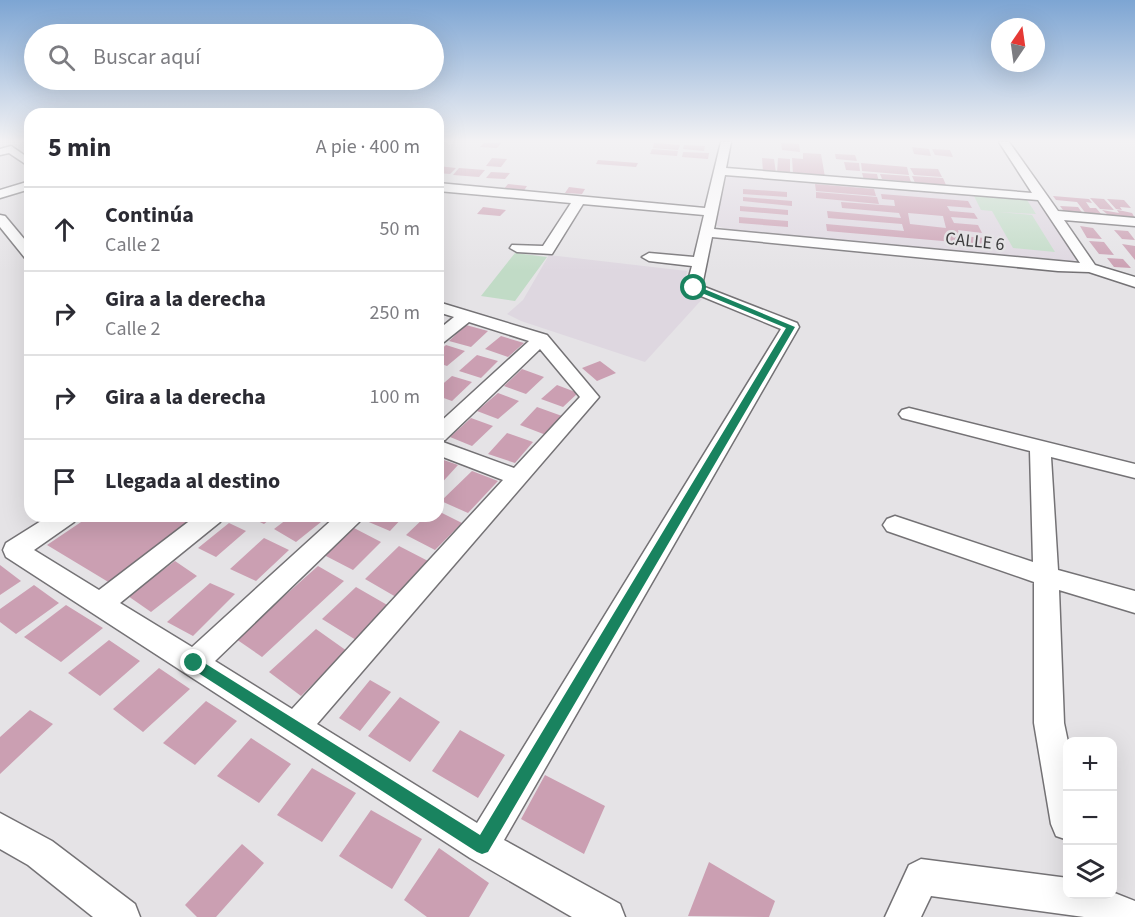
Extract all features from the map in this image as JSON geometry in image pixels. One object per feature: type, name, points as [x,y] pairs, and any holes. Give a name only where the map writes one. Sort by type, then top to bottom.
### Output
[{"type":"street","points":[[482,846],[791,327],[694,288],[716,185]]},
{"type":"street","points":[[890,185],[1042,197]]},
{"type":"street","points":[[1034,185],[1090,268]]},
{"type":"street","points":[[0,194],[24,187]]},
{"type":"street","points":[[444,188],[710,212]]},
{"type":"street","points":[[517,248],[547,251],[579,200]]},
{"type":"street","points":[[1054,214],[1135,222]]},
{"type":"street","points":[[0,219],[24,248]]},
{"type":"street","name":"CALLE 6","points":[[705,232],[1090,268],[1135,282]]},
{"type":"street","points":[[650,257],[699,262]]},
{"type":"street","points":[[295,727],[591,397],[541,339],[444,309]]},
{"type":"street","points":[[444,333],[467,315]]},
{"type":"street","points":[[444,429],[541,339]]},
{"type":"street","points":[[909,414],[1135,471]]},
{"type":"street","points":[[1040,447],[1049,723],[1063,797]]},
{"type":"street","points":[[444,449],[518,478]]},
{"type":"street","points":[[57,522],[15,550],[482,846],[607,917]]},
{"type":"street","points":[[100,604],[204,522]]},
{"type":"street","points":[[194,663],[345,522]]},
{"type":"street","points":[[895,525],[1046,576],[1135,602]]},
{"type":"street","points":[[0,830],[40,853],[122,917]]},
{"type":"street","points":[[903,917],[921,877],[1063,894]]},
{"type":"street","points":[[1088,899],[1130,917]]},
{"type":"shaded area","points":[[725,185],[853,185],[1035,199],[1077,258],[1068,262],[730,230],[717,226]]},
{"type":"shaded area","points":[[549,255],[687,271],[683,293],[705,296],[645,362],[521,321],[507,314],[523,300]]},
{"type":"green space","points":[[974,196],[1027,200],[1036,214],[999,212],[1032,215],[1055,252],[1013,248],[992,211],[981,210]]},
{"type":"green space","points":[[515,253],[547,257],[515,301],[481,296]]},
{"type":"building","points":[[507,185],[527,186],[523,192],[503,190]]},
{"type":"building","points":[[815,185],[824,185],[874,189],[876,196],[816,191]]},
{"type":"building","points":[[569,187],[585,189],[582,194],[565,193]]},
{"type":"building","points":[[743,189],[787,192],[787,197],[743,194]]},
{"type":"building","points":[[816,192],[877,197],[879,204],[816,198]]},
{"type":"building","points":[[881,194],[968,201],[972,208],[947,206],[950,211],[974,213],[978,219],[951,217],[954,223],[978,225],[982,233],[958,230],[960,236],[986,238],[989,245],[827,231],[826,224],[904,231],[902,224],[828,218],[827,211],[901,218],[899,213],[842,208],[841,202],[895,206],[894,200],[882,199]],"holes":[[[908,213],[943,216],[946,228],[910,224]]]},
{"type":"building","points":[[1053,196],[1089,199],[1092,203],[1086,202],[1090,208],[1096,208],[1103,216],[1087,215],[1077,202],[1056,200]]},
{"type":"building","points":[[743,197],[792,201],[792,206],[743,201]]},
{"type":"building","points":[[1090,198],[1104,199],[1114,210],[1100,209]]},
{"type":"building","points":[[1107,199],[1124,200],[1131,208],[1116,209]]},
{"type":"building","points":[[740,206],[788,210],[788,215],[740,211]]},
{"type":"building","points":[[1060,206],[1078,207],[1084,215],[1066,214]]},
{"type":"building","points":[[483,207],[506,210],[500,216],[477,214]]},
{"type":"building","points":[[1102,210],[1132,213],[1135,218],[1112,218]]},
{"type":"building","points":[[739,217],[788,221],[788,227],[739,223]]},
{"type":"building","points":[[1080,226],[1093,228],[1102,239],[1087,238]]},
{"type":"building","points":[[1114,230],[1128,231],[1135,240],[1122,239]]},
{"type":"building","points":[[1089,241],[1104,242],[1114,255],[1099,254]]},
{"type":"building","points":[[1122,244],[1135,246],[1135,260]]},
{"type":"building","points":[[1107,258],[1123,259],[1131,268],[1114,267]]},
{"type":"building","points":[[466,325],[488,331],[471,347],[449,341]]},
{"type":"building","points":[[501,336],[524,343],[508,357],[485,349]]},
{"type":"building","points":[[446,345],[465,351],[447,366],[444,365],[444,347]]},
{"type":"building","points":[[477,355],[498,361],[481,378],[459,371]]},
{"type":"building","points":[[600,361],[616,373],[597,381],[582,368]]},
{"type":"building","points":[[522,369],[544,377],[526,394],[504,386]]},
{"type":"building","points":[[452,376],[472,382],[452,401],[444,398],[444,383]]},
{"type":"building","points":[[557,385],[578,393],[563,407],[541,399]]},
{"type":"building","points":[[498,393],[519,401],[498,419],[477,411]]},
{"type":"building","points":[[537,407],[562,416],[546,435],[520,425]]},
{"type":"building","points":[[471,418],[493,426],[472,446],[450,437]]},
{"type":"building","points":[[507,433],[533,442],[515,463],[488,454]]},
{"type":"building","points":[[444,460],[458,465],[444,480]]},
{"type":"building","points":[[472,471],[498,481],[468,513],[444,502],[444,498]]},
{"type":"building","points":[[444,514],[462,523],[435,550],[406,535],[420,522],[444,522]]},
{"type":"building","points":[[81,522],[189,522],[110,583],[47,545]]},
{"type":"building","points":[[283,522],[321,522],[296,542],[274,529]]},
{"type":"building","points":[[369,522],[398,522],[390,531]]},
{"type":"building","points":[[229,523],[246,531],[216,557],[198,548]]},
{"type":"building","points":[[354,528],[381,542],[353,570],[324,555]]},
{"type":"building","points":[[264,538],[289,550],[256,581],[230,569]]},
{"type":"building","points":[[399,546],[430,562],[396,597],[365,579]]},
{"type":"building","points":[[175,561],[197,576],[151,612],[128,596]]},
{"type":"building","points":[[0,565],[21,581],[0,595]]},
{"type":"building","points":[[318,566],[344,581],[262,657],[236,639]]},
{"type":"building","points":[[210,583],[235,594],[193,636],[167,622]]},
{"type":"building","points":[[34,585],[59,603],[16,634],[0,622],[0,609]]},
{"type":"building","points":[[356,587],[389,606],[356,640],[322,619]]},
{"type":"building","points":[[66,605],[103,628],[61,662],[24,637]]},
{"type":"building","points":[[316,629],[347,651],[301,696],[269,672]]},
{"type":"building","points":[[109,640],[140,661],[100,696],[68,673]]},
{"type":"building","points":[[159,668],[190,689],[143,732],[113,709]]},
{"type":"building","points":[[370,680],[391,692],[360,731],[339,718]]},
{"type":"building","points":[[400,697],[440,722],[410,762],[368,736]]},
{"type":"building","points":[[206,701],[237,721],[195,765],[163,743]]},
{"type":"building","points":[[30,710],[53,724],[0,774],[0,737]]},
{"type":"building","points":[[460,730],[505,755],[478,798],[432,771]]},
{"type":"building","points":[[251,738],[291,764],[259,803],[217,776]]},
{"type":"building","points":[[312,768],[356,793],[322,842],[277,815]]},
{"type":"building","points":[[545,775],[605,806],[584,854],[521,819]]},
{"type":"building","points":[[371,810],[422,839],[392,889],[339,856]]},
{"type":"building","points":[[242,844],[264,863],[216,917],[197,917],[185,905]]},
{"type":"building","points":[[439,848],[489,883],[469,917],[427,917],[404,900]]},
{"type":"building","points":[[709,862],[775,901],[769,917],[688,916]]},
{"type":"route","points":[[194,663],[482,846],[791,327],[694,288]]}]
